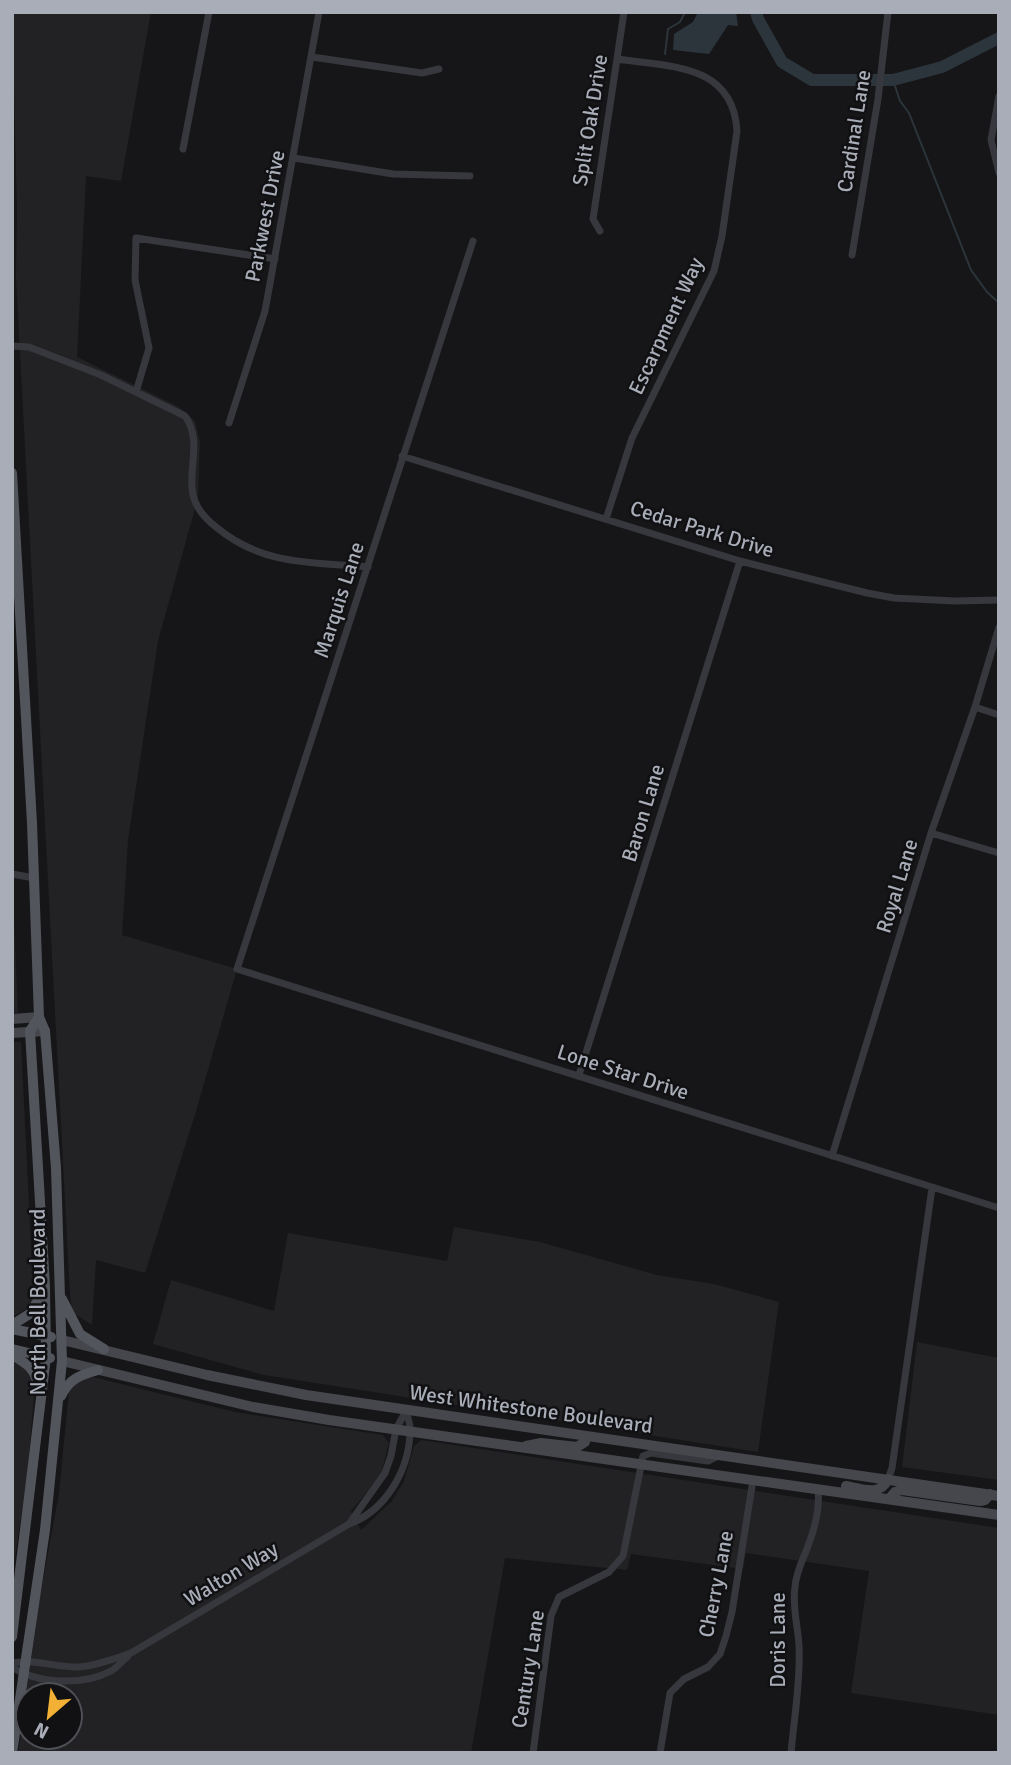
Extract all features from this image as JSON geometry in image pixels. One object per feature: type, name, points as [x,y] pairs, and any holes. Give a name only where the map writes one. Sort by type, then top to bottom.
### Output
[{"type":"main road","name":"North Bell Boulevard","points":[[12,473],[39,1017],[45,1031],[56,1168],[62,1340],[46,1519],[12,1753]]},
{"type":"main road","points":[[12,1019],[39,1017]]},
{"type":"main road","points":[[30,1031],[39,1017]]},
{"type":"main road","name":"North Bell Boulevard","points":[[12,1637],[47,1336],[30,1031]]},
{"type":"main road","points":[[12,1033],[45,1031]]},
{"type":"main road","points":[[12,1327],[31,1313],[46,1287]]},
{"type":"main road","points":[[60,1296],[80,1334],[104,1349]]},
{"type":"main road","points":[[12,1327],[62,1340]]},
{"type":"main road","name":"West Whitestone Boulevard","points":[[62,1340],[264,1388],[994,1495]]},
{"type":"main road","points":[[12,1349],[62,1361]]},
{"type":"main road","points":[[12,1355],[31,1366],[37,1378],[40,1409]]},
{"type":"main road","name":"West Whitestone Boulevard","points":[[62,1361],[253,1407],[515,1448],[999,1515]]},
{"type":"main road","points":[[58,1402],[65,1387],[77,1375],[98,1370]]},
{"type":"main road","points":[[515,1448],[541,1443],[577,1447],[584,1442],[586,1436]]},
{"type":"main road","points":[[788,1484],[799,1479],[878,1490],[885,1486],[888,1479]]},
{"type":"main road","points":[[889,1500],[895,1492],[902,1490],[980,1501],[994,1495]]},
{"type":"street","points":[[183,149],[209,12]]},
{"type":"street","name":"Parkwest Drive","points":[[229,423],[257,341],[275,259],[319,12]]},
{"type":"street","name":"Split Oak Drive","points":[[600,232],[593,219],[624,12]]},
{"type":"street","name":"Cardinal Lane","points":[[852,256],[879,90],[888,12]]},
{"type":"street","points":[[312,57],[422,73],[439,69]]},
{"type":"street","name":"Escarpment Way","points":[[606,519],[632,438],[714,271],[722,236],[737,131],[731,101],[709,77],[694,71],[617,59]]},
{"type":"street","points":[[999,96],[991,140],[999,173]]},
{"type":"street","points":[[293,158],[393,174],[470,176]]},
{"type":"street","points":[[136,391],[149,348],[135,280],[136,238],[275,259]]},
{"type":"street","name":"Marquis Lane","points":[[237,969],[473,242]]},
{"type":"street","points":[[12,346],[29,347],[177,410],[191,423],[195,438],[191,480],[195,502],[211,523],[225,534],[259,554],[278,559],[368,567]]},
{"type":"street","name":"Cedar Park Drive","points":[[402,456],[740,561],[894,598],[999,600]]},
{"type":"street","name":"Baron Lane","points":[[579,1076],[740,561]]},
{"type":"street","name":"Royal Lane","points":[[832,1156],[932,832],[999,627]]},
{"type":"street","points":[[975,707],[999,715]]},
{"type":"street","points":[[932,832],[999,853]]},
{"type":"street","points":[[12,874],[34,878]]},
{"type":"street","name":"Lone Star Drive","points":[[237,969],[999,1208]]},
{"type":"street","points":[[888,1479],[892,1468],[932,1188]]},
{"type":"street","name":"Walton Way","points":[[349,1524],[385,1473],[396,1429],[406,1410]]},
{"type":"street","name":"Walton Way","points":[[12,1665],[27,1660],[78,1667],[102,1663],[131,1653],[349,1524],[362,1520],[385,1500],[399,1475],[411,1432],[406,1410]]},
{"type":"street","points":[[639,1465],[643,1456],[651,1453],[708,1461],[719,1456]]},
{"type":"street","name":"Century Lane","points":[[533,1753],[551,1616],[559,1597],[609,1572],[623,1556],[639,1465]]},
{"type":"street","name":"Cherry Lane","points":[[660,1753],[670,1693],[684,1679],[708,1667],[720,1654],[726,1636],[753,1480]]},
{"type":"street","name":"Doris Lane","points":[[791,1753],[799,1646],[794,1610],[795,1586],[801,1560],[813,1530],[819,1502],[818,1489]]},
{"type":"street","name":"Walton Way","points":[[12,1665],[24,1675],[80,1681],[114,1670],[131,1653]]},
{"type":"shaded area","points":[[12,12],[151,12],[121,181],[86,176],[77,357],[179,407],[195,421],[200,442],[198,498],[158,641],[128,840],[122,935],[237,969],[145,1273],[96,1260],[92,1325],[72,1312],[70,1295],[16,278]]},
{"type":"shaded area","points":[[698,12],[736,12],[738,26],[728,25],[709,54],[673,50],[674,34],[693,22]]},
{"type":"shaded area","points":[[12,872],[18,1013],[12,1013]]},
{"type":"shaded area","points":[[12,1042],[21,1042],[33,1287],[32,1306],[12,1317]]},
{"type":"shaded area","points":[[454,1227],[540,1242],[657,1275],[714,1284],[779,1302],[758,1452],[264,1375],[153,1344],[171,1280],[274,1311],[288,1233],[447,1261]]},
{"type":"shaded area","points":[[917,1342],[999,1358],[999,1480],[902,1467]]},
{"type":"shaded area","points":[[12,1360],[23,1364],[35,1384],[27,1478],[12,1578]]},
{"type":"shaded area","points":[[89,1376],[235,1412],[383,1435],[389,1443],[382,1471],[351,1511],[361,1530],[392,1501],[404,1481],[414,1446],[421,1440],[999,1528],[999,1715],[851,1693],[869,1571],[746,1553],[743,1569],[631,1554],[627,1570],[505,1558],[471,1753],[18,1753],[84,1751],[84,1681],[28,1681],[59,1493],[69,1391],[73,1385]]},
{"type":"waterway","points":[[665,54],[668,29],[680,22],[685,12]]},
{"type":"waterway","points":[[756,12],[782,62],[812,80],[893,80],[942,67],[999,38]]},
{"type":"waterway","points":[[893,80],[900,101],[909,113],[971,270],[999,303]]}]
